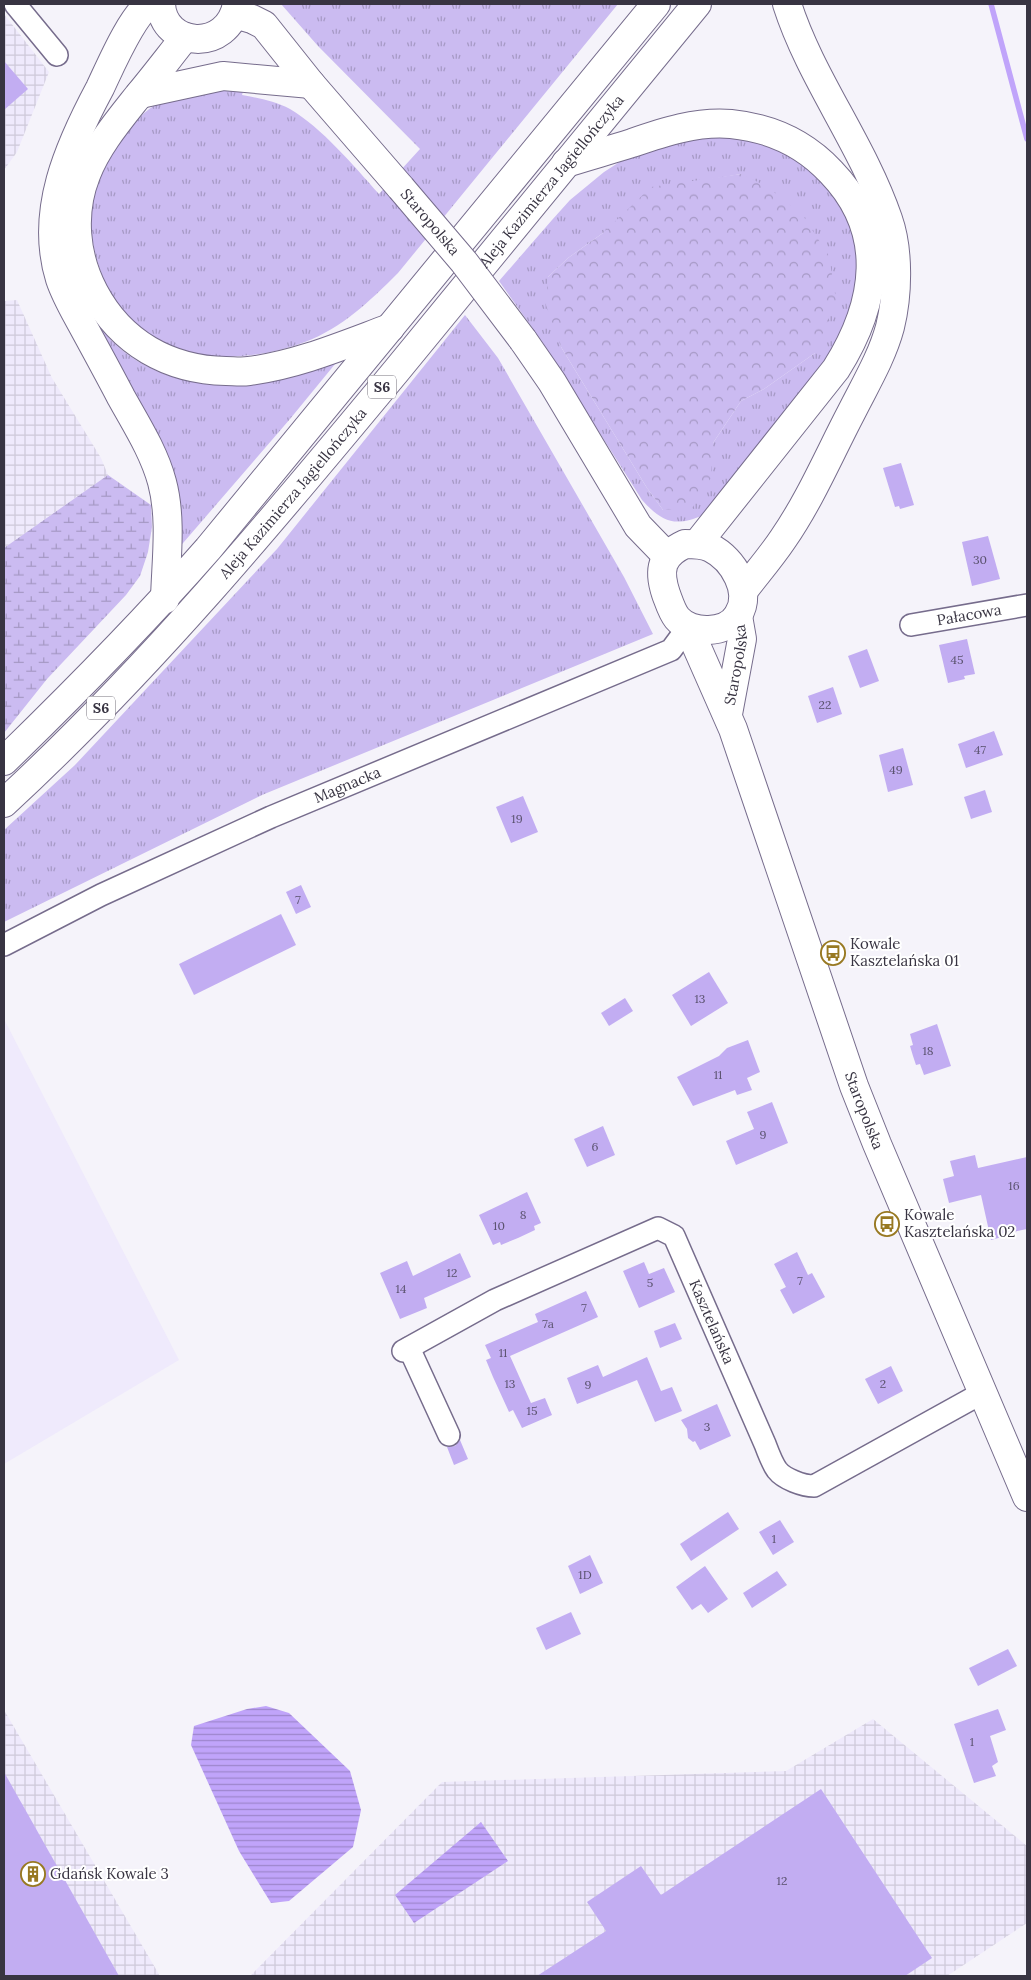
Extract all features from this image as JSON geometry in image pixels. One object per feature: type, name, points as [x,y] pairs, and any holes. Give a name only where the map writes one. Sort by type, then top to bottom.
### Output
[{"type":"main road","points":[[150,4],[144,7],[130,30],[96,95],[65,162],[55,195],[53,228],[60,277],[68,298],[131,415],[162,481],[168,528],[165,599]]},
{"type":"main road","points":[[161,4],[166,21],[184,37],[115,125],[96,154],[86,175],[78,202],[76,222],[80,253],[88,281],[102,308],[122,332],[148,351],[178,365],[209,371],[247,372],[294,362],[390,328]]},
{"type":"main road","name":"Aleja Kazimierza Jagiellończyka","points":[[4,762],[165,599],[276,468],[656,4]]},
{"type":"main road","name":"Aleja Kazimierza Jagiellończyka","points":[[4,803],[61,751],[196,610],[697,4]]},
{"type":"main road","points":[[741,603],[733,567],[721,554],[710,547],[685,544],[667,556],[663,565],[663,584],[668,602],[677,618],[688,627],[716,629],[728,625],[806,501],[876,363],[890,328],[895,297],[896,261],[889,220],[868,170],[797,35],[787,4]]},
{"type":"main road","name":"Staropolska","points":[[184,37],[197,40],[209,38],[220,33],[229,25],[236,9],[264,25],[310,84],[464,262],[552,382],[638,526],[667,556]]},
{"type":"main road","points":[[140,94],[223,76],[310,84]]},
{"type":"main road","points":[[566,163],[660,133],[708,124],[753,127],[773,132],[808,149],[841,182],[856,204],[867,229],[870,282],[864,313],[848,350],[832,375],[697,544]]},
{"type":"main road","name":"Staropolska","points":[[728,714],[742,640],[741,603]]},
{"type":"main road","name":"Staropolska","points":[[688,627],[728,714],[854,1086],[912,1229],[1027,1498]]},
{"type":"street","points":[[15,4],[57,55]]},
{"type":"street","name":"Pałacowa","points":[[911,625],[1027,605]]},
{"type":"street","name":"Magnacka","points":[[4,945],[101,895],[271,818],[671,650],[688,627]]},
{"type":"street","name":"Kasztelańska","points":[[449,1435],[406,1350],[495,1300],[658,1228],[674,1236],[765,1444],[777,1470],[784,1475],[806,1486],[814,1486],[982,1393]]},
{"type":"shaded area","points":[[4,14],[49,72],[17,152],[4,170]]},
{"type":"shaded area","points":[[17,300],[52,378],[101,458],[108,475],[4,548],[4,301]]},
{"type":"shaded area","points":[[4,1019],[179,1360],[4,1464]]},
{"type":"shaded area","points":[[266,1706],[289,1713],[350,1771],[361,1810],[353,1847],[289,1901],[271,1903],[239,1851],[191,1745],[194,1726],[247,1709]]},
{"type":"shaded area","points":[[4,1710],[160,1976],[4,1976]]},
{"type":"shaded area","points":[[873,1719],[1027,1846],[1027,1923],[947,1976],[250,1976],[442,1782],[786,1771]]},
{"type":"shaded area","points":[[481,1822],[508,1861],[414,1923],[395,1895]]},
{"type":"green space","points":[[281,4],[618,4],[398,273],[355,313],[318,336],[274,351],[242,356],[209,356],[178,349],[155,338],[134,323],[118,304],[105,282],[96,258],[92,233],[92,207],[97,177],[125,135],[144,114],[155,105],[186,94],[210,90],[244,88],[242,95],[266,100],[290,109],[314,126],[379,194],[420,149],[318,46]]},
{"type":"green space","points":[[709,134],[770,142],[817,171],[857,231],[860,281],[840,345],[704,515],[677,522],[670,521],[656,514],[642,500],[543,343],[499,281],[570,200],[604,172],[635,152]],"holes":[[[741,174],[815,353],[764,389],[741,401],[713,443],[663,510],[647,488],[561,347],[548,277],[568,258],[603,233],[706,180]]]},
{"type":"green space","points":[[741,174],[766,186],[802,214],[829,256],[836,300],[815,353],[764,389],[741,401],[713,443],[711,478],[692,508],[663,510],[647,488],[561,347],[546,305],[548,277],[568,258],[603,233],[651,187]]},
{"type":"green space","points":[[90,315],[112,341],[132,357],[153,369],[176,378],[200,383],[225,385],[274,381],[303,373],[340,358],[171,557],[176,528]]},
{"type":"green space","points":[[465,315],[498,358],[624,577],[653,634],[262,795],[4,922],[4,830],[75,765],[277,549]]},
{"type":"green space","points":[[108,475],[151,505],[152,527],[148,552],[140,576],[126,595],[47,679],[4,733],[4,548]]},
{"type":"building","points":[[4,61],[28,89],[4,110]]},
{"type":"building","points":[[901,463],[914,505],[900,509],[899,506],[895,507],[883,468]]},
{"type":"building","points":[[988,536],[1000,579],[972,586],[962,542]]},
{"type":"building","points":[[967,639],[975,674],[964,676],[965,679],[948,683],[939,645]]},
{"type":"building","points":[[867,649],[879,681],[860,688],[848,656]]},
{"type":"building","points":[[833,687],[842,714],[817,723],[808,696]]},
{"type":"building","points":[[994,731],[1003,755],[966,768],[958,744]]},
{"type":"building","points":[[903,748],[913,785],[888,792],[879,755]]},
{"type":"building","points":[[985,790],[992,812],[971,819],[964,797]]},
{"type":"building","points":[[523,796],[538,832],[511,843],[496,807]]},
{"type":"building","points":[[301,885],[311,907],[296,914],[286,892]]},
{"type":"building","points":[[281,914],[296,945],[194,995],[179,964]]},
{"type":"building","points":[[709,972],[728,1003],[691,1026],[672,995]]},
{"type":"building","points":[[625,998],[633,1011],[609,1026],[601,1013]]},
{"type":"building","points":[[937,1024],[951,1066],[924,1075],[920,1064],[916,1065],[910,1046],[913,1045],[910,1034]]},
{"type":"building","points":[[748,1040],[760,1072],[747,1078],[752,1090],[737,1095],[735,1090],[693,1106],[677,1077],[719,1056],[727,1048]]},
{"type":"building","points":[[772,1102],[788,1143],[736,1165],[726,1141],[754,1129],[747,1112]]},
{"type":"building","points":[[603,1126],[615,1155],[587,1167],[574,1139]]},
{"type":"building","points":[[975,1155],[978,1168],[1027,1157],[1027,1229],[991,1240],[981,1195],[949,1203],[943,1179],[954,1176],[950,1161]]},
{"type":"building","points":[[527,1192],[541,1223],[534,1226],[535,1230],[518,1238],[501,1245],[500,1242],[493,1245],[479,1215]]},
{"type":"building","points":[[797,1252],[808,1275],[812,1273],[825,1297],[793,1314],[780,1290],[786,1287],[774,1264]]},
{"type":"building","points":[[460,1253],[471,1277],[424,1298],[427,1308],[400,1319],[380,1273],[407,1261],[413,1276]]},
{"type":"building","points":[[644,1262],[649,1274],[664,1268],[675,1292],[639,1308],[623,1271]]},
{"type":"building","points":[[586,1291],[598,1317],[510,1356],[531,1403],[545,1398],[552,1415],[522,1428],[513,1410],[509,1412],[493,1377],[486,1360],[491,1358],[485,1345],[538,1322],[535,1314]]},
{"type":"building","points":[[675,1323],[682,1339],[660,1348],[654,1331]]},
{"type":"building","points":[[647,1357],[661,1391],[672,1387],[682,1411],[655,1422],[637,1380],[577,1404],[567,1378],[598,1365],[603,1377]]},
{"type":"building","points":[[891,1366],[903,1391],[878,1404],[865,1379]]},
{"type":"building","points":[[717,1404],[731,1436],[700,1450],[695,1441],[693,1442],[688,1438],[687,1429],[681,1420]]},
{"type":"building","points":[[460,1440],[468,1459],[454,1465],[447,1447],[455,1446]]},
{"type":"building","points":[[728,1512],[739,1529],[691,1561],[680,1544]]},
{"type":"building","points":[[780,1520],[794,1542],[773,1555],[759,1532]]},
{"type":"building","points":[[590,1555],[603,1583],[580,1594],[568,1566]]},
{"type":"building","points":[[705,1566],[728,1599],[708,1613],[701,1604],[692,1610],[676,1587]]},
{"type":"building","points":[[777,1571],[787,1585],[752,1608],[743,1593]]},
{"type":"building","points":[[571,1612],[581,1634],[546,1650],[536,1628]]},
{"type":"building","points":[[1008,1649],[1017,1666],[978,1686],[969,1668]]},
{"type":"building","points":[[998,1709],[1006,1730],[990,1736],[998,1762],[992,1766],[996,1776],[974,1783],[954,1724]]},
{"type":"building","name":"Gdańsk Kowale 3","points":[[4,1772],[119,1976],[4,1976]]},
{"type":"building","points":[[821,1789],[932,1958],[905,1976],[537,1976],[606,1931],[587,1902],[641,1866],[661,1895]]},
{"type":"waterway","points":[[991,4],[1027,139]]},
{"type":"place","name":"Kowale Kasztelańska 01","points":[[833,953]]},
{"type":"place","name":"Kowale Kasztelańska 02","points":[[887,1224]]},
{"type":"place","name":"Gdańsk Kowale 3","points":[[33,1874]]}]
